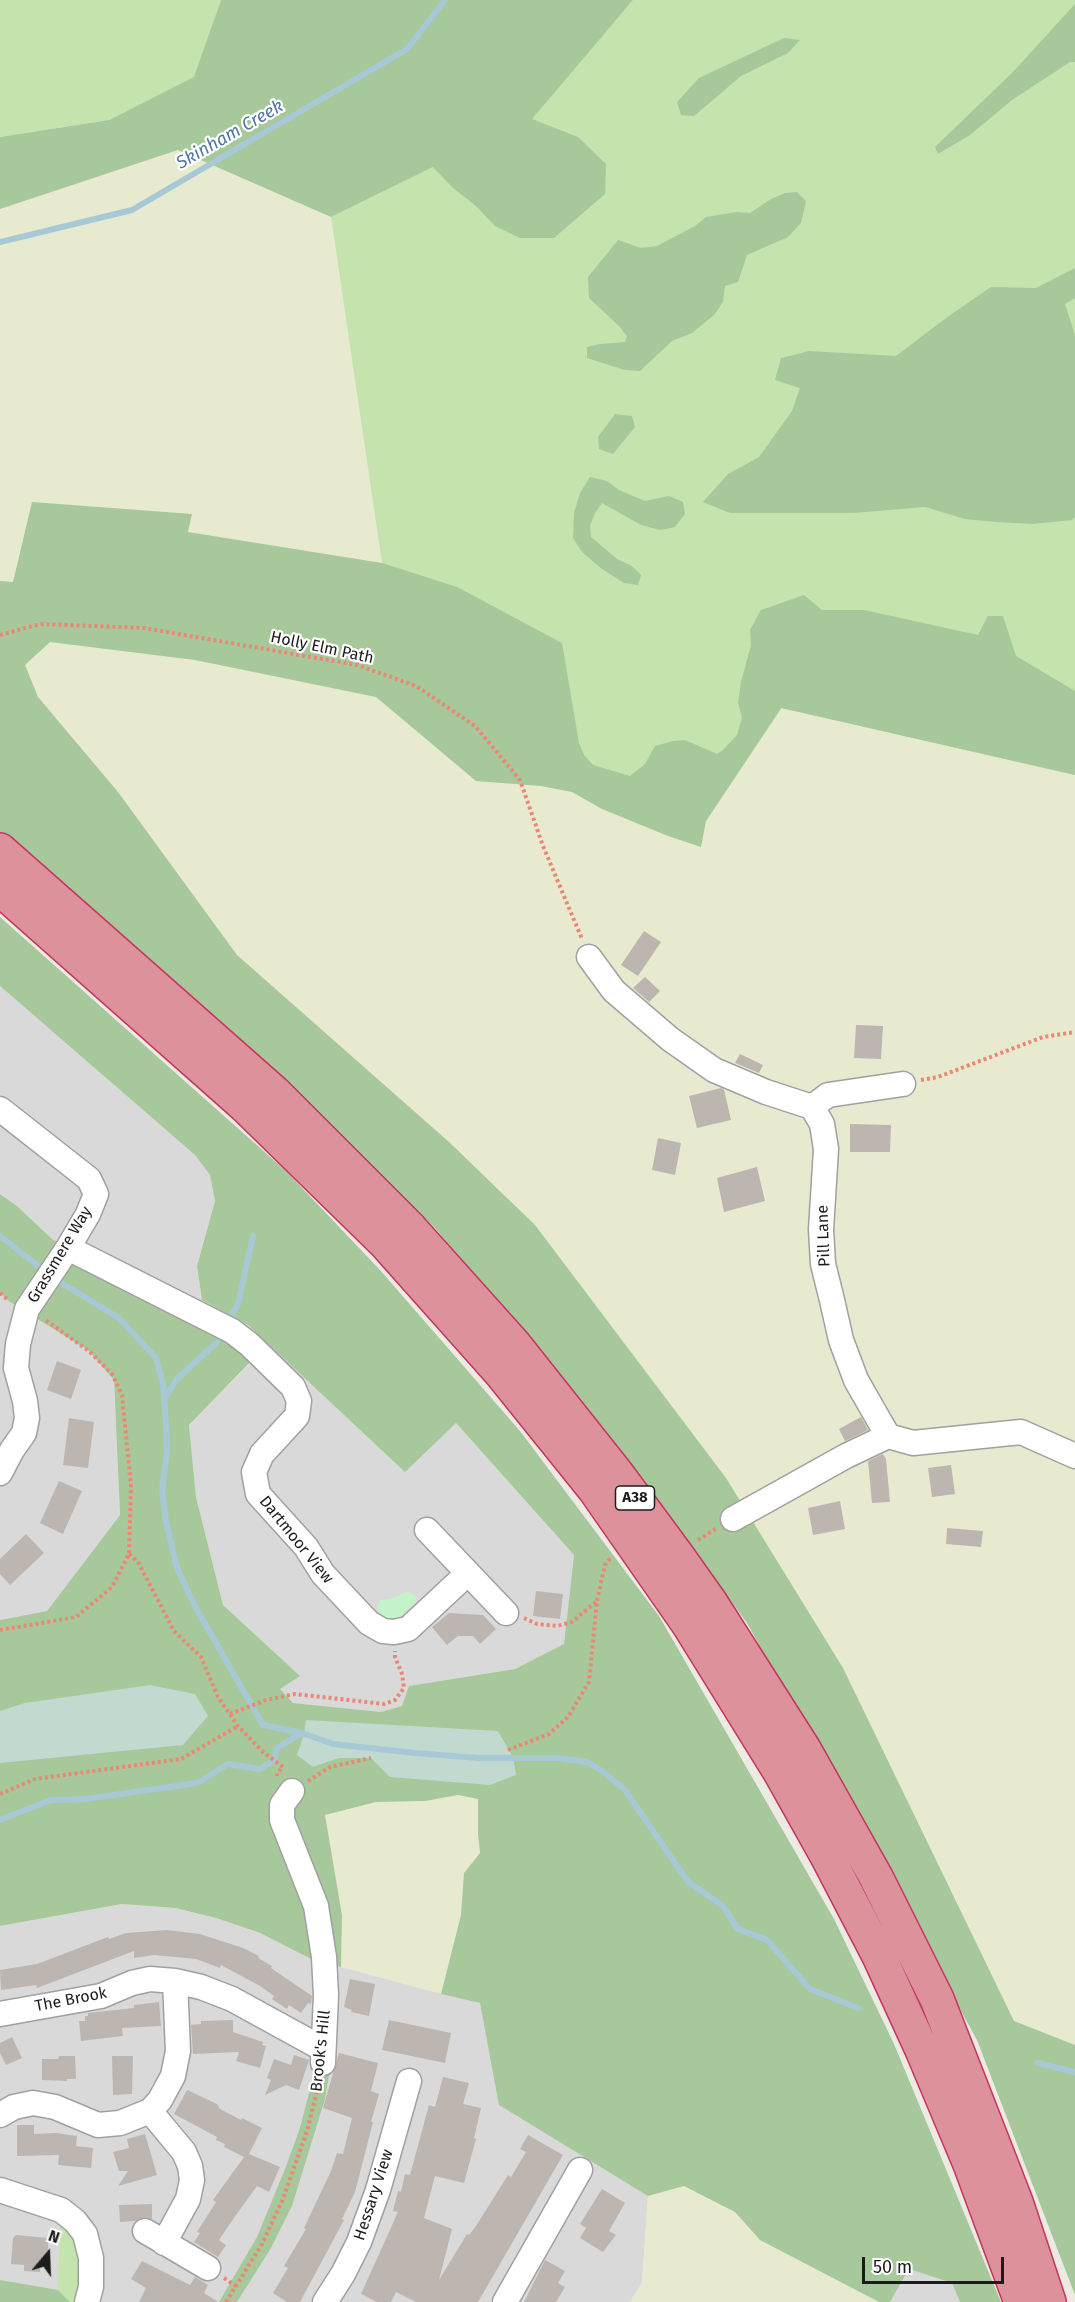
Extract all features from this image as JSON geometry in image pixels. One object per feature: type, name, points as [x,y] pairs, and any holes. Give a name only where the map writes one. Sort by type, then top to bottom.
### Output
[{"type":"highway","name":"A38","points":[[0,850],[274,1092],[410,1228],[514,1344],[618,1475],[684,1564],[804,1749],[876,1878],[937,1999],[1016,2202],[1049,2302]]},
{"type":"highway","name":"A38","points":[[0,889],[245,1106],[386,1244],[500,1372],[596,1490],[689,1625],[780,1772],[827,1856],[879,1956],[923,2052],[970,2164],[1021,2302]]},
{"type":"street","points":[[589,957],[614,991],[670,1039],[714,1070],[766,1092],[812,1107],[828,1095],[903,1084]]},
{"type":"street","name":"Pill Lane","points":[[812,1107],[822,1124],[826,1149],[821,1230],[823,1264],[831,1300],[841,1340],[856,1380],[888,1436]]},
{"type":"street","name":"Grassmere Way","points":[[0,1109],[89,1179],[96,1194],[88,1214],[27,1309],[18,1344],[16,1368],[26,1401],[27,1418],[24,1433],[0,1473]]},
{"type":"street","name":"Dartmoor View","points":[[56,1266],[232,1331],[254,1348],[293,1387],[299,1401],[297,1416],[262,1454],[254,1472],[258,1494],[306,1547],[323,1574],[352,1606],[369,1623],[383,1630],[394,1632]]},
{"type":"street","points":[[733,1519],[846,1456],[888,1436],[913,1443],[1021,1432],[1075,1456]]},
{"type":"street","points":[[427,1530],[506,1613]]},
{"type":"street","points":[[394,1632],[408,1629],[468,1573]]},
{"type":"street","name":"Brook's Hill","points":[[292,1791],[282,1806],[282,1820],[316,1906],[324,1957],[326,1995],[323,2057]]},
{"type":"street","name":"The Brook","points":[[0,2014],[101,1996],[132,1983],[150,1979],[175,1981],[232,1998],[323,2057]]},
{"type":"street","points":[[0,2115],[14,2107],[33,2103],[55,2107],[98,2125],[120,2123],[150,2111],[160,2100],[173,2076],[178,2050],[175,1981]]},
{"type":"street","name":"Hessary View","points":[[325,2302],[343,2274],[359,2242],[378,2190],[409,2081]]},
{"type":"street","points":[[150,2111],[184,2152],[190,2166],[192,2180],[188,2199],[155,2237],[208,2268]]},
{"type":"street","points":[[505,2302],[580,2170]]},
{"type":"street","points":[[0,2190],[61,2211],[75,2221],[85,2234],[91,2258],[91,2287],[87,2302]]},
{"type":"path","name":"Holly Elm Path","points":[[0,635],[40,624],[144,628],[357,665],[416,686],[476,726],[520,780],[543,846],[589,957]]},
{"type":"path","points":[[903,1084],[938,1077],[1043,1037],[1075,1032]]},
{"type":"path","points":[[0,1630],[76,1617],[112,1587],[129,1554],[131,1486],[122,1395],[111,1374],[89,1351],[27,1309]]},
{"type":"path","points":[[690,1545],[733,1519]]},
{"type":"path","points":[[129,1554],[138,1562],[174,1631],[201,1656],[218,1697],[238,1726],[263,1752],[283,1767]]},
{"type":"path","points":[[508,1750],[549,1734],[568,1717],[589,1682],[597,1600],[605,1565]]},
{"type":"path","points":[[506,1613],[537,1624],[557,1626],[572,1622],[597,1600]]},
{"type":"path","points":[[230,1714],[266,1700],[295,1694],[384,1704],[395,1700],[404,1688],[402,1674],[395,1657],[394,1632]]},
{"type":"path","points":[[0,1794],[35,1779],[181,1759],[238,1726]]},
{"type":"path","points":[[292,1791],[330,1767],[371,1758]]},
{"type":"path","name":"Brook's Hill","points":[[226,2302],[262,2244],[283,2199],[307,2131],[323,2057]]},
{"type":"shaded area","points":[[0,986],[195,1155],[210,1175],[215,1201],[197,1266],[202,1300],[248,1325],[405,1471],[456,1423],[574,1555],[564,1645],[515,1669],[410,1686],[402,1706],[381,1712],[293,1703],[280,1689],[299,1676],[223,1605],[196,1497],[189,1425],[259,1354],[52,1239],[17,1206],[0,1194]]},
{"type":"shaded area","points":[[0,1293],[10,1302],[89,1351],[114,1380],[120,1515],[47,1611],[0,1620]]},
{"type":"shaded area","points":[[122,1904],[175,1908],[216,1918],[260,1933],[311,1959],[480,2003],[500,2105],[648,2196],[642,2283],[630,2302],[0,2302],[0,1926]]},
{"type":"shaded area","points":[[909,2269],[953,2283],[960,2302],[890,2302]]},
{"type":"green space","points":[[0,0],[221,0],[195,77],[109,120],[0,137]]},
{"type":"green space","points":[[221,0],[633,0],[532,119],[578,137],[606,164],[605,194],[554,238],[520,238],[495,226],[433,167],[331,217],[178,150],[0,209],[0,137],[109,120],[194,77]]},
{"type":"green space","points":[[633,0],[1075,0],[1075,775],[782,708],[706,821],[550,768],[382,563],[331,217],[531,119]]},
{"type":"green space","points":[[1075,4],[1075,62],[1070,62],[1012,100],[970,135],[938,154],[935,147],[1013,72]]},
{"type":"green space","points":[[784,38],[800,40],[788,53],[741,76],[694,116],[681,115],[677,102],[699,78]]},
{"type":"green space","points":[[178,150],[331,217],[382,563],[781,708],[1075,775],[1075,2045],[1014,2021],[705,1525],[469,1220],[0,788],[0,209]]},
{"type":"green space","points":[[797,192],[806,201],[801,223],[788,237],[747,255],[738,282],[725,286],[723,302],[714,315],[692,333],[672,341],[640,371],[625,370],[587,358],[587,347],[625,342],[627,336],[589,298],[588,277],[618,240],[641,248],[657,246],[695,226],[706,217],[737,212],[750,213],[771,199],[785,193]]},
{"type":"green space","points":[[1075,268],[1075,298],[1065,304],[1075,335],[1075,517],[1072,520],[1032,524],[997,522],[965,519],[925,507],[854,513],[730,513],[703,502],[728,474],[759,457],[792,411],[800,388],[775,380],[781,358],[809,351],[896,356],[991,287],[1036,288]]},
{"type":"green space","points":[[615,414],[632,416],[635,427],[613,454],[599,449],[598,437]]},
{"type":"green space","points":[[590,477],[607,481],[619,490],[645,501],[669,496],[683,502],[685,514],[675,527],[660,530],[641,525],[602,503],[595,513],[590,526],[591,537],[641,575],[638,585],[624,583],[602,569],[582,552],[573,538],[574,513],[580,493]]},
{"type":"green space","points":[[32,502],[192,514],[188,532],[382,563],[457,587],[562,643],[579,743],[584,755],[593,765],[630,776],[645,764],[655,746],[685,740],[717,754],[723,750],[737,735],[742,718],[738,703],[751,645],[750,630],[761,610],[804,595],[822,610],[864,610],[978,635],[988,616],[1003,616],[1016,656],[1075,691],[1075,775],[781,708],[706,821],[701,847],[602,809],[572,792],[541,786],[476,781],[376,697],[195,660],[50,642],[25,665],[38,697],[118,792],[237,955],[449,1142],[535,1225],[726,1478],[843,1668],[1014,2021],[1075,2045],[1075,2295],[977,2040],[747,1623],[642,1479],[435,1228],[253,1051],[0,833],[0,581],[13,582]]},
{"type":"green space","points":[[0,917],[286,1171],[380,1270],[520,1431],[659,1616],[834,1919],[894,2044],[1001,2302],[960,2302],[952,2283],[909,2269],[890,2302],[879,2302],[760,2240],[735,2212],[684,2186],[648,2196],[499,2105],[480,2003],[441,1994],[461,1915],[464,1873],[480,1853],[478,1799],[458,1795],[425,1801],[376,1802],[325,1815],[342,1915],[341,1967],[311,1959],[260,1933],[216,1918],[175,1908],[122,1904],[0,1926],[0,1620],[47,1611],[120,1515],[114,1380],[89,1351],[10,1302],[0,1293],[0,1194],[17,1206],[52,1239],[259,1353],[189,1425],[196,1497],[223,1605],[300,1676],[280,1689],[293,1703],[381,1712],[402,1706],[409,1686],[515,1669],[564,1644],[574,1555],[456,1423],[405,1472],[248,1325],[202,1300],[197,1266],[215,1201],[210,1175],[195,1155],[0,986]]},
{"type":"green space","points":[[409,1591],[416,1597],[416,1601],[398,1619],[392,1620],[381,1616],[377,1607],[380,1600],[390,1599]]},
{"type":"green space","points":[[150,1685],[195,1694],[208,1716],[183,1745],[0,1763],[0,1711],[25,1703]]},
{"type":"green space","points":[[306,1720],[498,1731],[513,1757],[516,1775],[490,1785],[390,1777],[371,1758],[339,1758],[313,1767],[297,1755]]},
{"type":"green space","points":[[458,1795],[479,1799],[480,1853],[464,1873],[462,1911],[441,1994],[341,1967],[342,1915],[325,1815],[376,1802],[425,1801]]},
{"type":"green space","points":[[317,2062],[330,2069],[325,2099],[292,2206],[271,2248],[237,2302],[219,2302],[257,2237],[285,2169],[300,2128]]},
{"type":"green space","points":[[684,2186],[735,2212],[760,2240],[879,2302],[630,2302],[642,2283],[648,2196]]},
{"type":"green space","points":[[61,2210],[75,2221],[87,2302],[70,2302],[58,2290]]},
{"type":"green space","points":[[0,2280],[58,2290],[70,2302],[0,2302]]},
{"type":"building","points":[[644,931],[661,942],[638,976],[621,965]]},
{"type":"building","points":[[645,977],[660,991],[649,1002],[633,988]]},
{"type":"building","points":[[856,1025],[883,1026],[881,1059],[854,1058]]},
{"type":"building","points":[[740,1054],[763,1065],[759,1073],[735,1063]]},
{"type":"building","points":[[721,1088],[724,1090],[731,1120],[697,1128],[689,1096]]},
{"type":"building","points":[[850,1124],[891,1125],[890,1152],[850,1152]]},
{"type":"building","points":[[658,1138],[681,1143],[675,1175],[652,1170]]},
{"type":"building","points":[[757,1167],[765,1201],[724,1212],[717,1178]]},
{"type":"building","points":[[57,1361],[81,1370],[71,1399],[47,1390]]},
{"type":"building","points":[[861,1417],[868,1430],[845,1441],[839,1429]]},
{"type":"building","points":[[69,1418],[94,1422],[88,1468],[63,1465]]},
{"type":"building","points":[[883,1454],[886,1459],[890,1502],[872,1503],[868,1461]]},
{"type":"building","points":[[951,1465],[955,1494],[932,1497],[928,1468]]},
{"type":"building","points":[[59,1481],[82,1491],[63,1534],[40,1523]]},
{"type":"building","points":[[840,1501],[845,1529],[813,1535],[808,1508]]},
{"type":"building","points":[[947,1528],[983,1531],[981,1547],[946,1544]]},
{"type":"building","points":[[26,1534],[44,1553],[10,1585],[0,1574],[0,1559]]},
{"type":"building","points":[[536,1591],[563,1594],[560,1619],[533,1616]]},
{"type":"building","points":[[449,1613],[483,1615],[496,1629],[480,1644],[473,1636],[458,1636],[447,1645],[432,1627]]},
{"type":"building","points":[[167,1930],[200,1934],[243,1948],[259,1956],[258,1958],[272,1966],[271,1968],[312,1996],[311,2004],[308,2003],[301,2013],[289,2005],[287,2009],[272,1999],[274,1996],[260,1986],[221,1965],[220,1968],[196,1959],[154,1955],[134,1958],[134,1951],[37,1988],[36,1985],[1,1990],[0,1970],[37,1964],[108,1937],[109,1939],[126,1933]]},
{"type":"building","points":[[350,1979],[375,1984],[369,2016],[351,2012],[352,2010],[344,2007]]},
{"type":"building","points":[[159,2002],[161,2026],[122,2028],[123,2036],[81,2041],[79,2021],[85,2021],[88,2013],[134,2008],[134,2005]]},
{"type":"building","points":[[233,2020],[233,2032],[263,2042],[262,2045],[266,2046],[260,2068],[236,2061],[239,2052],[193,2054],[191,2025],[201,2024],[201,2021]]},
{"type":"building","points":[[389,2020],[451,2033],[445,2063],[382,2050]]},
{"type":"building","points":[[12,2037],[22,2058],[6,2065],[0,2053],[0,2043]]},
{"type":"building","points":[[339,2053],[378,2063],[371,2091],[379,2094],[355,2192],[342,2219],[344,2220],[300,2302],[287,2302],[273,2293],[288,2268],[284,2266],[306,2229],[304,2228],[337,2153],[343,2154],[352,2118],[323,2108]]},
{"type":"building","points":[[294,2055],[309,2060],[299,2090],[286,2085],[265,2095],[271,2080],[267,2078],[274,2059],[291,2065]]},
{"type":"building","points":[[59,2056],[75,2056],[76,2079],[42,2080],[42,2059],[58,2059]]},
{"type":"building","points":[[112,2056],[133,2056],[132,2094],[113,2095]]},
{"type":"building","points":[[443,2077],[469,2083],[463,2104],[481,2108],[474,2138],[476,2139],[464,2183],[435,2176],[424,2218],[452,2229],[439,2280],[467,2234],[469,2235],[476,2226],[508,2175],[511,2177],[526,2152],[520,2149],[528,2135],[563,2155],[478,2302],[416,2302],[396,2292],[391,2302],[377,2302],[361,2294],[398,2212],[393,2211],[398,2191],[401,2192],[405,2174],[410,2175],[429,2105],[435,2107]]},
{"type":"building","points":[[187,2090],[217,2104],[220,2109],[241,2120],[242,2118],[262,2128],[249,2154],[280,2167],[269,2192],[257,2186],[236,2215],[219,2240],[226,2245],[218,2257],[194,2242],[200,2233],[197,2232],[216,2202],[213,2200],[244,2157],[224,2147],[225,2144],[216,2140],[217,2137],[174,2114]]},
{"type":"building","points":[[17,2125],[34,2125],[34,2134],[56,2133],[77,2136],[76,2146],[93,2148],[91,2168],[58,2165],[59,2155],[17,2156]]},
{"type":"building","points":[[145,2134],[157,2175],[118,2186],[128,2171],[119,2171],[113,2152],[129,2148],[127,2139]]},
{"type":"building","points":[[602,2189],[625,2203],[609,2231],[616,2235],[603,2252],[580,2238],[586,2228],[580,2224]]},
{"type":"building","points":[[152,2204],[152,2219],[145,2217],[135,2221],[120,2222],[119,2205]]},
{"type":"building","points":[[16,2235],[48,2238],[48,2266],[40,2266],[40,2272],[24,2271],[24,2265],[11,2264],[13,2238]]},
{"type":"building","points":[[545,2260],[565,2271],[558,2283],[565,2287],[556,2302],[524,2302]]},
{"type":"building","points":[[142,2261],[190,2285],[195,2277],[208,2285],[204,2293],[218,2302],[139,2302],[146,2288],[131,2279]]},
{"type":"waterway","name":"Skinham Creek","points":[[0,242],[132,210],[407,49],[445,0]]},
{"type":"waterway","points":[[0,1236],[47,1273]]},
{"type":"waterway","points":[[230,1318],[238,1304],[253,1236]]},
{"type":"waterway","points":[[55,1279],[119,1318],[156,1358],[163,1384],[166,1422],[167,1453],[162,1490],[166,1522],[177,1568],[196,1608],[263,1725],[302,1733]]},
{"type":"waterway","points":[[165,1398],[177,1379],[217,1342]]},
{"type":"waterway","points":[[0,1820],[51,1800],[86,1799],[197,1783],[228,1764],[260,1769],[274,1760],[277,1748],[302,1733],[333,1744],[415,1753],[479,1758],[558,1758],[587,1762],[605,1773],[625,1790],[688,1882],[722,1905],[738,1929],[767,1940],[810,1989],[858,2008]]},
{"type":"waterway","points":[[1038,2063],[1075,2072]]}]
